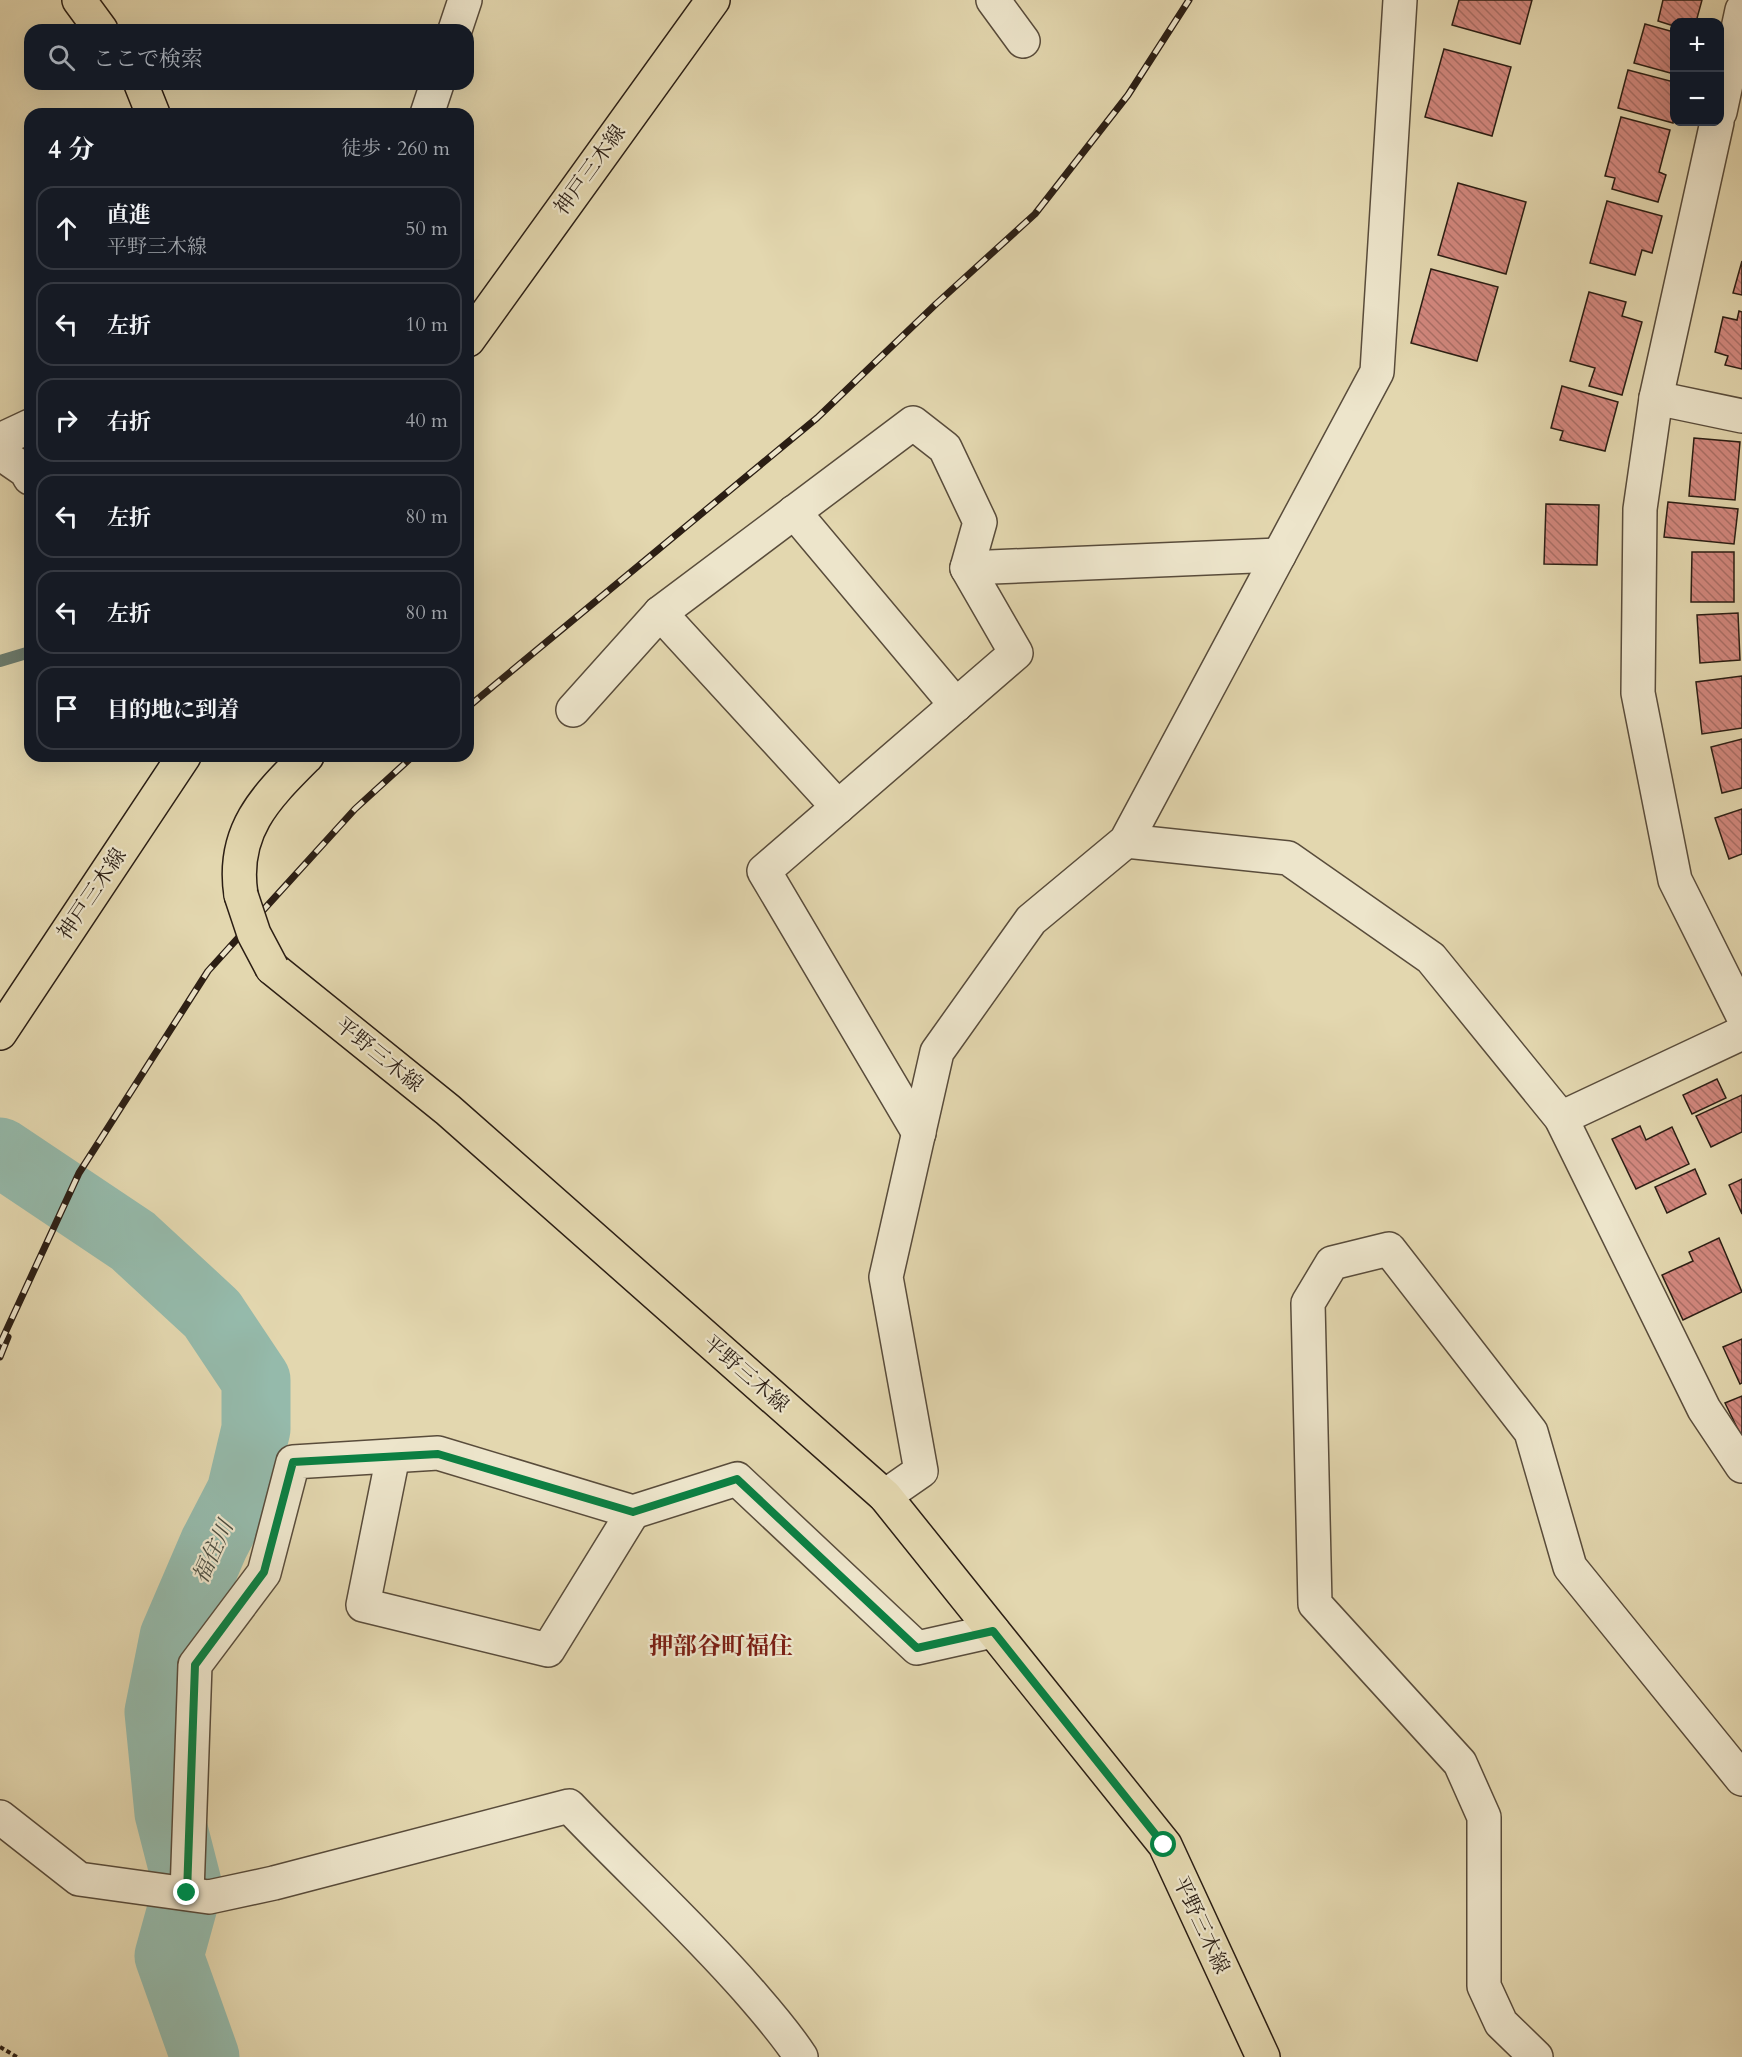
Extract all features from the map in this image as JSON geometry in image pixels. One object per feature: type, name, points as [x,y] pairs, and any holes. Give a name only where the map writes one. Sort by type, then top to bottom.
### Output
[{"type":"main road","points":[[79,0],[97,24]]},
{"type":"main road","name":"神戸三木線","points":[[474,332],[713,0]]},
{"type":"main road","points":[[143,90],[151,108]]},
{"type":"main road","name":"神戸三木線","points":[[0,1033],[180,762]]},
{"type":"main road","name":"平野三木線","points":[[301,762],[266,797],[249,827],[237,872],[241,895],[254,934],[272,968],[448,1110],[885,1496],[1164,1845],[1263,2057]]},
{"type":"street","points":[[457,24],[465,0]]},
{"type":"street","points":[[993,0],[1023,41]]},
{"type":"street","points":[[885,1496],[921,1471],[886,1277],[937,1052],[1030,920],[1125,841],[1377,372],[1400,0]]},
{"type":"street","points":[[1724,90],[1742,10]]},
{"type":"street","points":[[429,108],[435,90]]},
{"type":"street","points":[[1717,126],[1656,398],[1640,509],[1638,693],[1675,880],[1742,1014]]},
{"type":"street","points":[[1656,398],[1742,416]]},
{"type":"street","points":[[573,710],[660,613],[913,423],[945,448],[980,522],[967,568],[1016,653],[764,871],[919,1133]]},
{"type":"street","points":[[0,440],[24,429]]},
{"type":"street","points":[[0,453],[24,470]]},
{"type":"street","points":[[794,512],[956,705]]},
{"type":"street","points":[[967,568],[1279,555]]},
{"type":"street","points":[[660,613],[838,807]]},
{"type":"street","points":[[1125,841],[1288,858],[1431,958],[1562,1118],[1704,1409],[1742,1466]]},
{"type":"street","points":[[1562,1118],[1742,1033]]},
{"type":"street","points":[[1536,2057],[1501,2023],[1484,1986],[1484,1817],[1460,1763],[1315,1604],[1308,1303],[1332,1263],[1389,1249],[1531,1432],[1570,1567],[1742,1779]]},
{"type":"street","points":[[187,1893],[195,1665],[264,1572],[293,1462],[438,1454],[633,1512],[737,1479],[917,1648],[993,1631]]},
{"type":"street","points":[[393,1456],[363,1605],[548,1650],[633,1512]]},
{"type":"street","points":[[0,1817],[79,1879],[209,1896],[274,1883],[569,1806],[707,1943],[789,2037],[801,2057]]},
{"type":"path","points":[[0,2047],[17,2057]]},
{"type":"building","points":[[1459,0],[1532,0],[1520,44],[1452,25]]},
{"type":"building","points":[[1663,0],[1702,0],[1697,18],[1670,18],[1670,25],[1658,21]]},
{"type":"building","points":[[1645,24],[1670,31],[1670,73],[1634,63]]},
{"type":"building","points":[[1444,49],[1511,67],[1492,136],[1425,117]]},
{"type":"building","points":[[1628,70],[1670,81],[1670,122],[1618,108]]},
{"type":"building","points":[[1621,117],[1670,130],[1659,172],[1666,175],[1658,202],[1612,189],[1615,178],[1605,176]]},
{"type":"building","points":[[1458,183],[1526,202],[1506,274],[1438,255]]},
{"type":"building","points":[[1607,201],[1662,216],[1652,253],[1642,250],[1635,275],[1590,263]]},
{"type":"building","points":[[1742,261],[1742,295],[1733,293]]},
{"type":"building","points":[[1431,269],[1498,287],[1477,361],[1411,343]]},
{"type":"building","points":[[1589,292],[1626,302],[1622,316],[1642,322],[1622,395],[1589,386],[1595,368],[1570,361]]},
{"type":"building","points":[[1739,311],[1742,312],[1742,369],[1725,365],[1728,356],[1715,352],[1723,317],[1737,320]]},
{"type":"building","points":[[1562,386],[1618,402],[1605,451],[1560,440],[1563,431],[1551,428]]},
{"type":"building","points":[[1694,438],[1740,442],[1735,500],[1689,496]]},
{"type":"building","points":[[1668,502],[1738,509],[1734,544],[1664,537]]},
{"type":"building","points":[[1546,504],[1599,505],[1597,565],[1544,564]]},
{"type":"building","points":[[1692,552],[1734,552],[1734,602],[1691,602]]},
{"type":"building","points":[[1738,613],[1740,660],[1700,663],[1697,615]]},
{"type":"building","points":[[1742,676],[1742,728],[1702,734],[1696,682]]},
{"type":"building","points":[[1742,739],[1742,788],[1722,793],[1711,747]]},
{"type":"building","points":[[1742,809],[1742,854],[1729,859],[1715,818]]},
{"type":"building","points":[[1717,1079],[1726,1098],[1692,1114],[1683,1095]]},
{"type":"building","points":[[1742,1095],[1742,1132],[1711,1147],[1696,1116]]},
{"type":"building","points":[[1640,1126],[1646,1140],[1672,1127],[1689,1164],[1636,1189],[1612,1139]]},
{"type":"building","points":[[1695,1169],[1706,1194],[1667,1213],[1655,1187]]},
{"type":"building","points":[[1742,1179],[1742,1214],[1729,1185]]},
{"type":"building","points":[[1719,1238],[1742,1292],[1683,1320],[1662,1275],[1693,1261],[1689,1252]]},
{"type":"building","points":[[1742,1339],[1742,1383],[1740,1384],[1723,1347]]},
{"type":"building","points":[[1742,1396],[1742,1438],[1725,1403]]},
{"type":"waterway","points":[[0,661],[24,654]]},
{"type":"waterway","name":"福住川","points":[[0,1152],[133,1241],[212,1314],[256,1380],[256,1429],[241,1492],[214,1544],[174,1637],[159,1712],[169,1813],[188,1887],[169,1956],[205,2057]]},
{"type":"railway","points":[[474,702],[817,418],[936,304],[1035,214],[1128,95],[1189,0]]},
{"type":"railway","points":[[0,1344],[79,1173],[208,971],[355,809],[406,762]]},
{"type":"railway","points":[[0,1357],[8,1337]]},
{"type":"district","name":"押部谷町福住","points":[[721,1646]]},
{"type":"route","points":[[187,1893],[195,1665],[264,1572],[293,1462],[438,1454],[633,1512],[737,1479],[917,1648],[993,1631],[1164,1845]]}]
